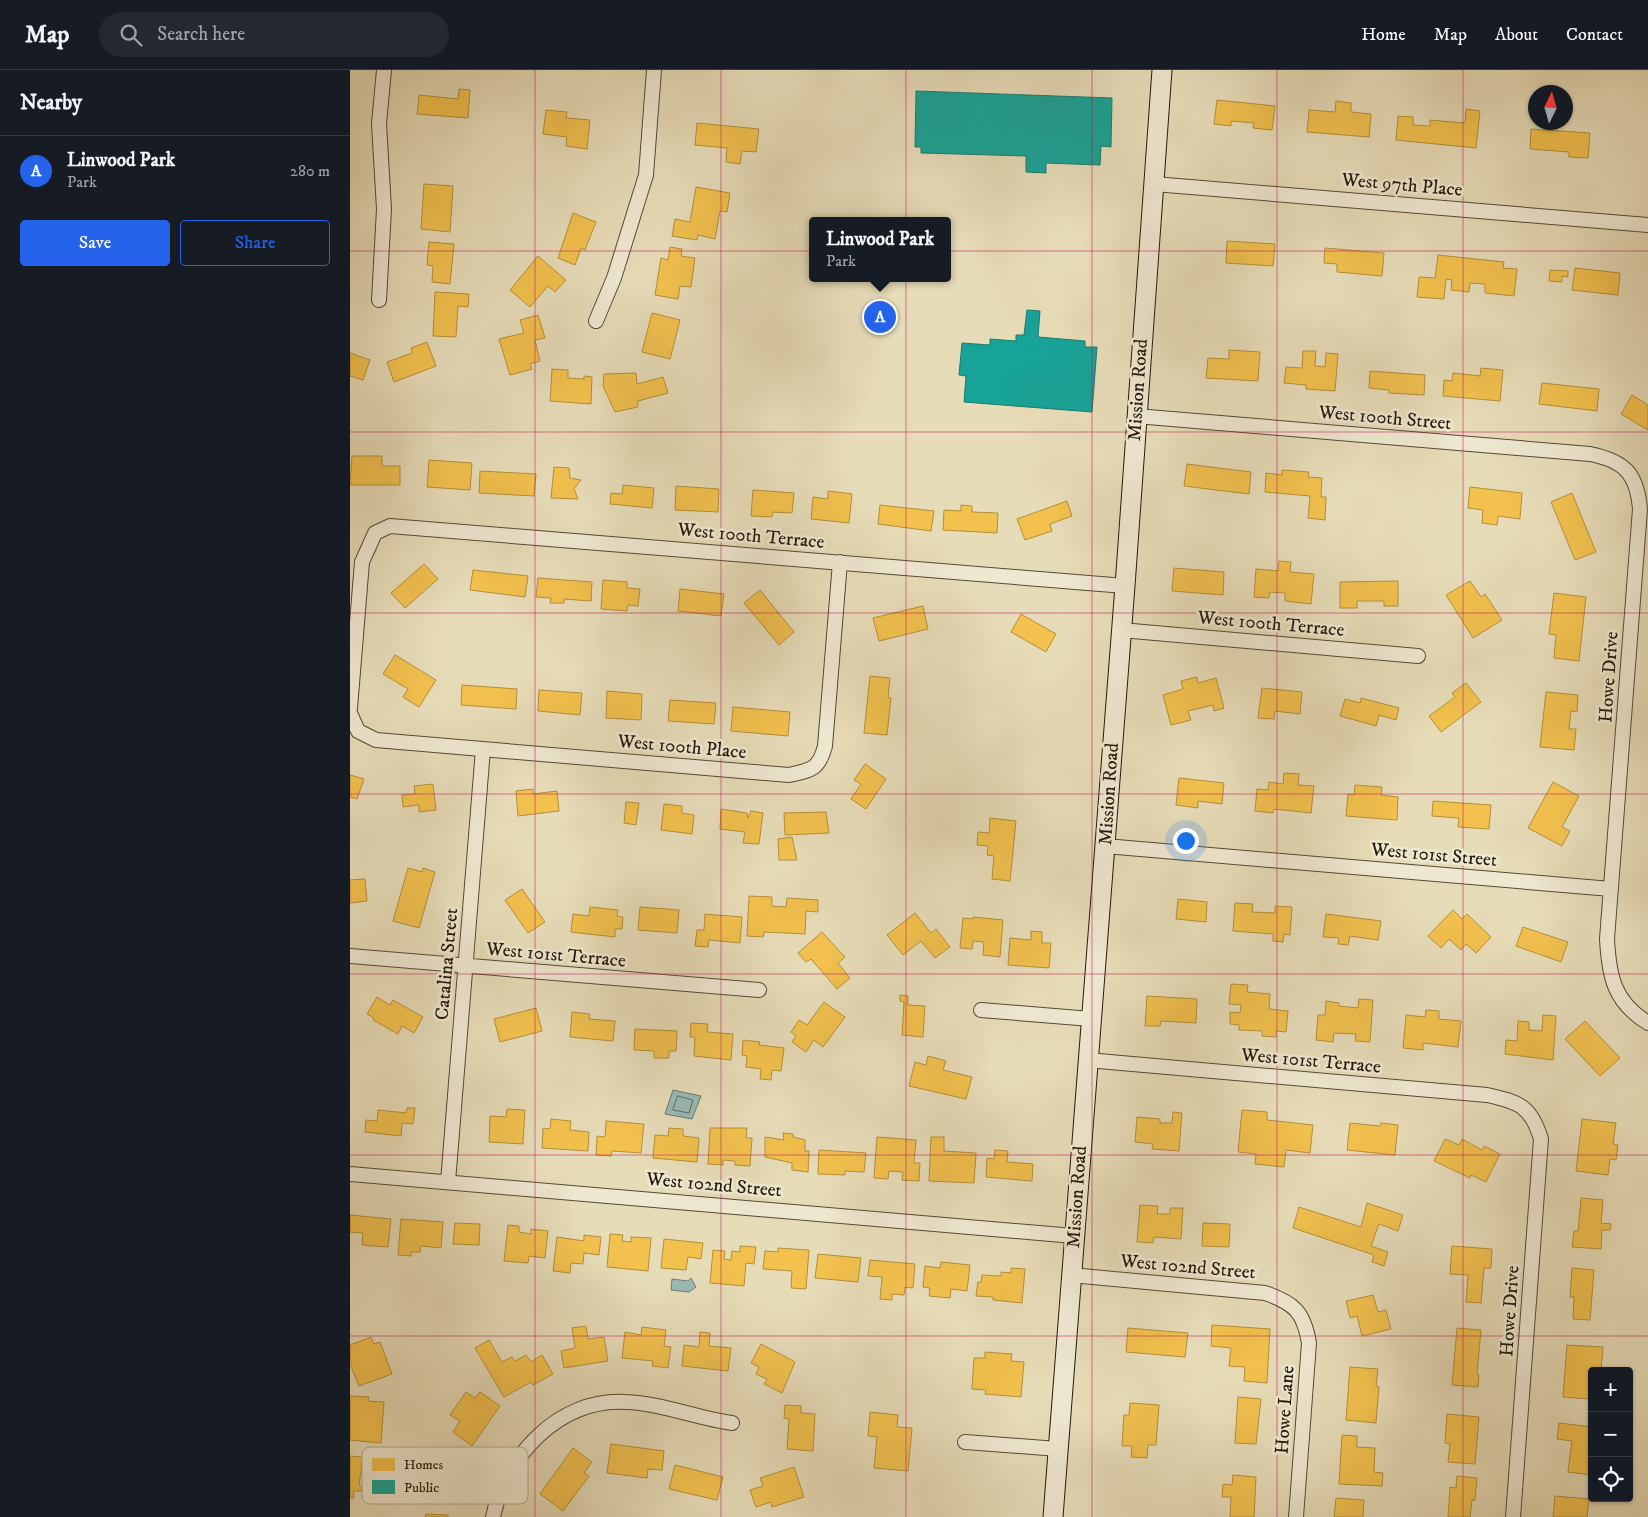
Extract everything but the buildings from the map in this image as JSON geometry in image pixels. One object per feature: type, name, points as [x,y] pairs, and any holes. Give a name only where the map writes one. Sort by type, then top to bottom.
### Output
[{"type":"main road","name":"Mission Road","points":[[1053,1517],[1125,586],[1162,70]]},
{"type":"street","points":[[379,300],[384,209],[379,124],[384,70]]},
{"type":"street","points":[[596,321],[614,278],[646,175],[654,70]]},
{"type":"street","name":"West 97th Place","points":[[1154,184],[1648,225]]},
{"type":"street","name":"West 100th Street","points":[[1136,416],[1590,454],[1609,458],[1627,470]]},
{"type":"street","name":"Howe Drive","points":[[1611,889],[1640,509],[1638,488],[1627,470]]},
{"type":"street","name":"West 100th Terrace","points":[[350,708],[362,562],[375,533],[390,526],[1125,586]]},
{"type":"street","name":"West 100th Place","points":[[350,713],[358,731],[376,740],[789,775],[812,770],[821,760],[826,746],[840,562]]},
{"type":"street","name":"West 100th Terrace","points":[[1121,630],[1418,656]]},
{"type":"street","name":"Catalina Street","points":[[448,1182],[483,749]]},
{"type":"street","name":"West 101st Street","points":[[1105,846],[1611,889]]},
{"type":"street","points":[[1611,889],[1607,939],[1612,981],[1626,1006],[1648,1023]]},
{"type":"street","name":"West 101st Terrace","points":[[350,956],[759,990]]},
{"type":"street","points":[[981,1010],[1091,1019]]},
{"type":"street","name":"West 101st Terrace","points":[[1088,1060],[1487,1096],[1514,1101],[1528,1112]]},
{"type":"street","name":"Howe Drive","points":[[1513,1517],[1541,1139],[1536,1124],[1528,1112]]},
{"type":"street","name":"West 102nd Street","points":[[350,1174],[1074,1236]]},
{"type":"street","name":"West 102nd Street","points":[[1072,1275],[1265,1293],[1285,1300],[1296,1309]]},
{"type":"street","name":"Howe Lane","points":[[1296,1309],[1306,1325],[1309,1344],[1296,1517]]},
{"type":"street","points":[[527,1447],[561,1418],[583,1408],[610,1402],[647,1404],[694,1417],[732,1423]]},
{"type":"street","points":[[965,1442],[1058,1449]]},
{"type":"street","points":[[493,1517],[495,1504]]},
{"type":"water","points":[[673,1090],[701,1096],[692,1119],[665,1114]]},
{"type":"water","points":[[691,1278],[696,1287],[689,1292],[671,1290],[672,1279],[688,1281]]},
{"type":"place","name":"Linwood Park","points":[[880,317]]}]
